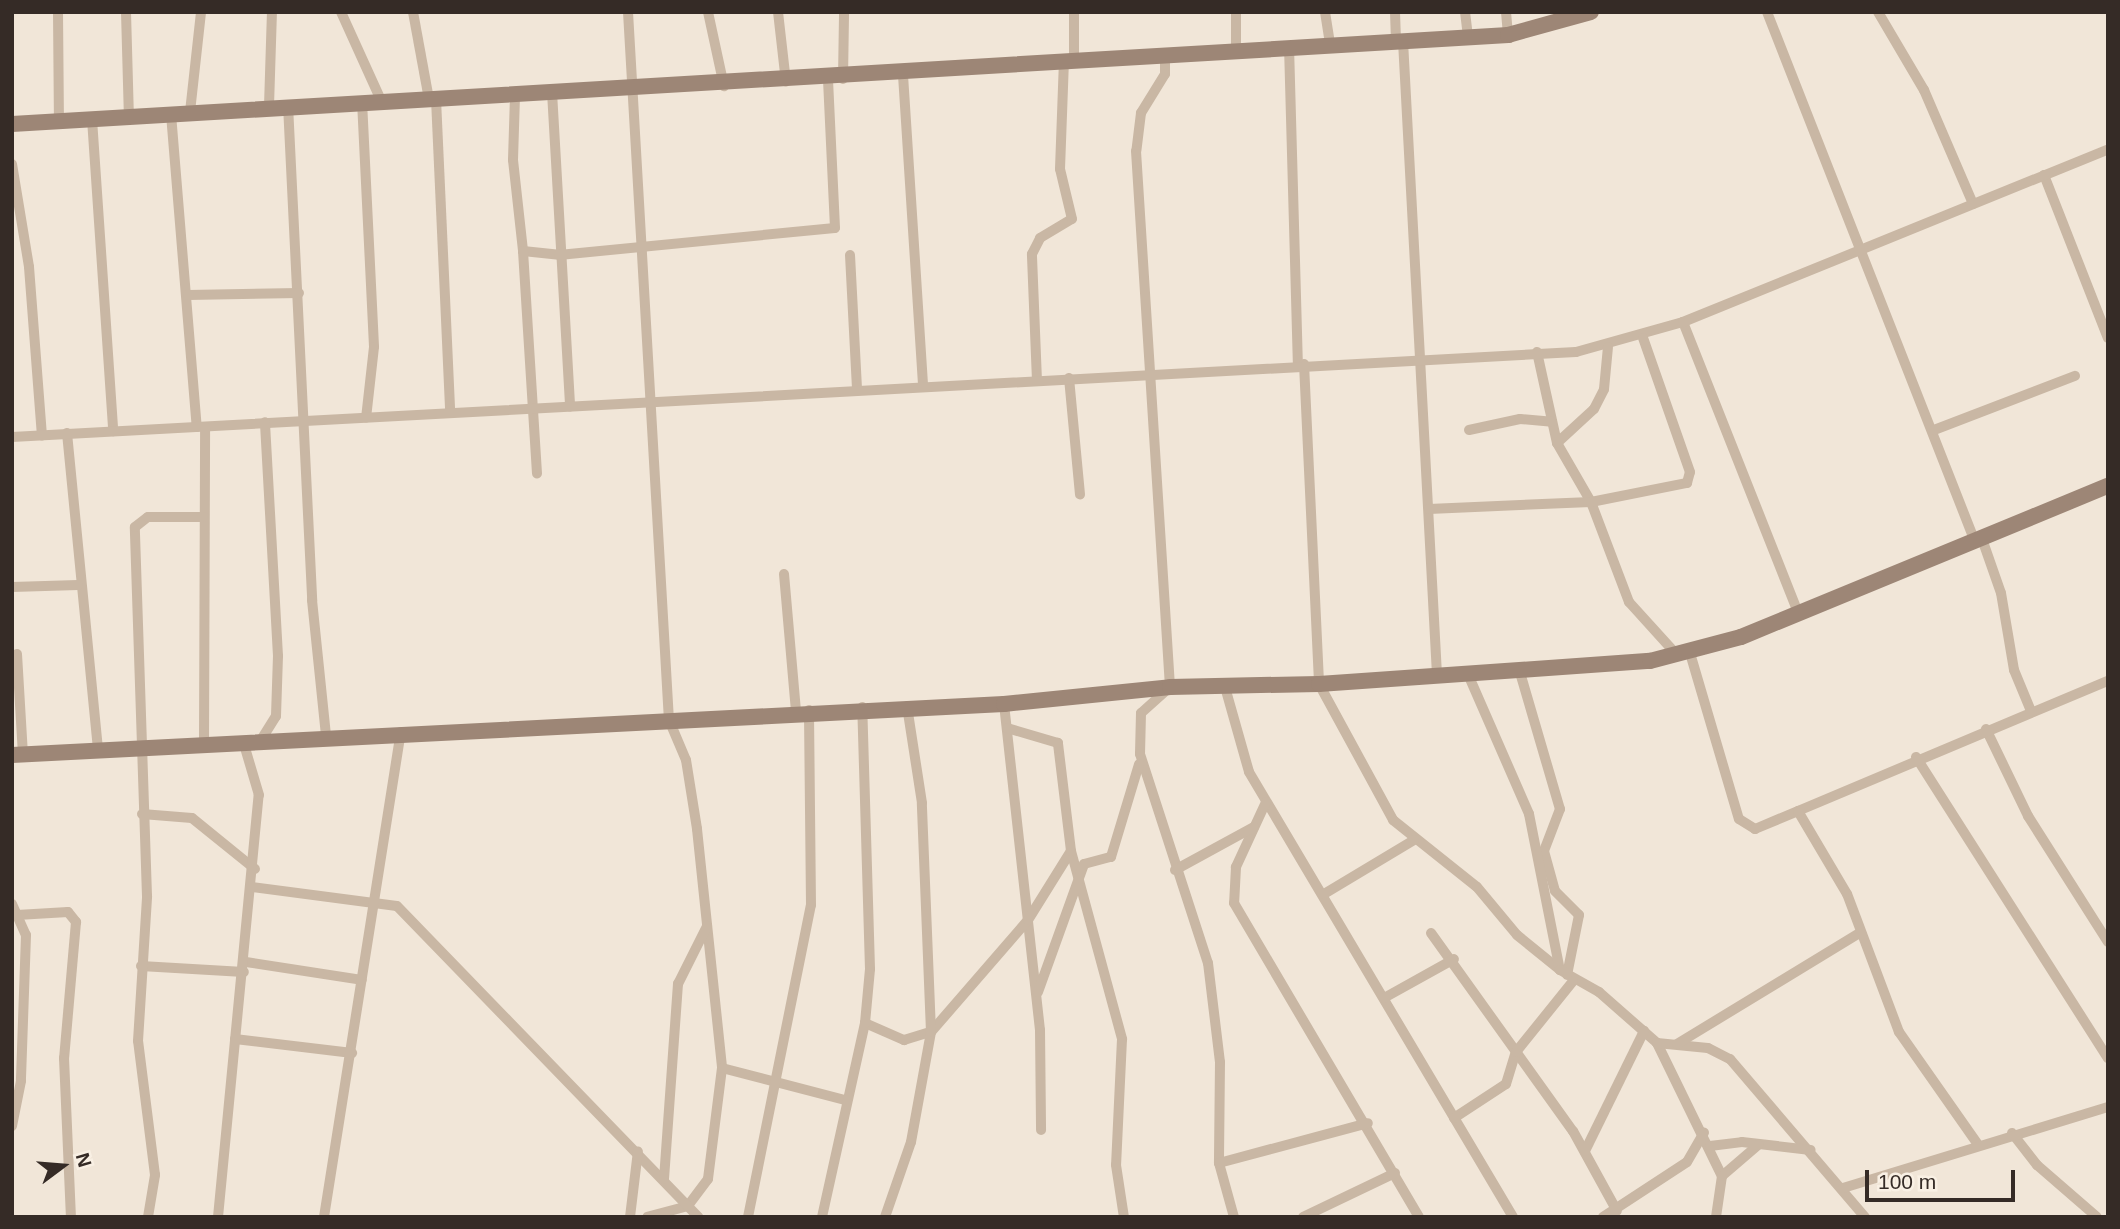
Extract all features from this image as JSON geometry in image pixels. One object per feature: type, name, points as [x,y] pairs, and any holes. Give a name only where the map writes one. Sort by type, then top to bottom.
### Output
[{"type":"street","points":[[58,12],[59,121]]},
{"type":"street","points":[[126,12],[129,117]]},
{"type":"street","points":[[190,113],[201,12]]},
{"type":"street","points":[[269,106],[272,12]]},
{"type":"street","points":[[341,12],[382,100]]},
{"type":"street","points":[[413,12],[432,99],[450,413]]},
{"type":"street","points":[[628,12],[637,89],[650,401],[669,720],[686,760],[722,1068],[712,1166],[688,1206],[647,1217]]},
{"type":"street","points":[[708,12],[724,86]]},
{"type":"street","points":[[778,12],[786,82]]},
{"type":"street","points":[[523,251],[559,255],[643,250],[835,228],[835,79],[844,12]]},
{"type":"street","points":[[1037,381],[1031,254],[1040,238],[1072,219],[1060,169],[1074,12]]},
{"type":"street","points":[[1236,12],[1236,50]]},
{"type":"street","points":[[1325,12],[1329,42]]},
{"type":"street","points":[[1395,12],[1421,357],[1437,674]]},
{"type":"street","points":[[1465,12],[1468,37]]},
{"type":"street","points":[[1506,12],[1508,35]]},
{"type":"street","points":[[12,124],[362,101],[724,86],[1329,42],[1508,35],[1591,12]]},
{"type":"street","points":[[1767,12],[2001,593],[2014,670],[2031,711]]},
{"type":"street","points":[[1878,12],[1924,90],[1973,204]]},
{"type":"street","points":[[1289,46],[1301,364],[1319,684],[1370,785],[1414,840],[1477,887],[1517,935],[1567,975],[1599,992],[1657,1043],[1704,1130],[1722,1176],[1716,1217]]},
{"type":"street","points":[[1165,55],[1165,74],[1141,113],[1136,151],[1170,687]]},
{"type":"street","points":[[903,75],[923,386]]},
{"type":"street","points":[[552,92],[559,255],[570,406]]},
{"type":"street","points":[[515,96],[513,160],[523,251],[530,408],[537,474]]},
{"type":"street","points":[[362,101],[374,347],[366,418]]},
{"type":"street","points":[[288,105],[304,421],[326,736]]},
{"type":"street","points":[[171,114],[201,427],[204,743]]},
{"type":"street","points":[[92,119],[113,431]]},
{"type":"street","points":[[12,437],[1608,347],[1643,338],[2108,149]]},
{"type":"street","points":[[12,164],[29,267],[42,435]]},
{"type":"street","points":[[2045,175],[2108,338]]},
{"type":"street","points":[[850,255],[857,390]]},
{"type":"street","points":[[188,295],[299,293]]},
{"type":"street","points":[[1683,322],[1798,613]]},
{"type":"street","points":[[1429,509],[1591,502],[1691,478],[1643,338]]},
{"type":"street","points":[[1557,443],[1594,409],[1604,388],[1608,347]]},
{"type":"street","points":[[1537,352],[1557,443],[1591,502],[1629,602],[1684,654],[1739,819],[1755,829],[1916,757],[2108,681]]},
{"type":"street","points":[[1934,430],[2074,376]]},
{"type":"street","points":[[1069,378],[1080,494]]},
{"type":"street","points":[[1469,430],[1520,419],[1552,422]]},
{"type":"street","points":[[261,740],[276,716],[278,656],[265,422]]},
{"type":"street","points":[[66,433],[78,585],[95,678],[98,750]]},
{"type":"street","points":[[17,654],[18,754],[669,720],[862,707],[1004,704],[1170,687],[1319,684],[1519,669],[1684,654],[1798,613],[1977,537],[2108,486]]},
{"type":"street","points":[[148,1217],[155,1175],[138,1041],[147,896],[138,748],[135,527],[148,517],[203,517]]},
{"type":"street","points":[[748,1217],[811,905],[803,711],[783,574]]},
{"type":"street","points":[[12,587],[78,585]]},
{"type":"street","points":[[1454,1118],[1506,1084],[1516,1052],[1567,975],[1579,915],[1555,891],[1544,851],[1560,809],[1519,669]]},
{"type":"street","points":[[1467,671],[1529,814],[1567,975]]},
{"type":"street","points":[[1037,997],[1078,876],[1087,862],[1111,857],[1140,754],[1141,713],[1170,687]]},
{"type":"street","points":[[1225,687],[1235,738],[1266,802],[1324,894],[1510,1216]]},
{"type":"street","points":[[1004,704],[1037,997],[1041,1130]]},
{"type":"street","points":[[885,1217],[911,1142],[931,1032],[922,803],[907,706]]},
{"type":"street","points":[[822,1217],[845,1100],[865,1023],[870,960],[862,707]]},
{"type":"street","points":[[1007,728],[1034,731],[1058,743],[1071,851],[1125,1059],[1116,1165],[1124,1217]]},
{"type":"street","points":[[1986,729],[2028,816],[2108,942]]},
{"type":"street","points":[[324,1217],[377,902],[401,732]]},
{"type":"street","points":[[218,1217],[255,869],[258,782],[243,741]]},
{"type":"street","points":[[1140,754],[1210,977],[1220,1062],[1219,1163],[1234,1217]]},
{"type":"street","points":[[1916,757],[2108,1058]]},
{"type":"street","points":[[1266,802],[1233,879],[1234,903],[1368,1123],[1419,1217]]},
{"type":"street","points":[[1798,811],[1843,885],[1899,1032],[1977,1143]]},
{"type":"street","points":[[142,814],[192,818],[255,869]]},
{"type":"street","points":[[1175,870],[1254,827]]},
{"type":"street","points":[[1324,894],[1414,840]]},
{"type":"street","points":[[865,1023],[904,1040],[931,1032],[1028,920],[1071,851]]},
{"type":"street","points":[[252,887],[397,906],[442,948],[698,1217]]},
{"type":"street","points":[[12,904],[18,915],[26,950],[21,1081],[12,1126]]},
{"type":"street","points":[[18,915],[68,912],[76,922],[64,1058],[72,1217]]},
{"type":"street","points":[[664,1179],[678,984],[707,926]]},
{"type":"street","points":[[1677,1044],[1861,932]]},
{"type":"street","points":[[1431,933],[1454,959],[1585,1151],[1617,1211]]},
{"type":"street","points":[[1384,998],[1454,959]]},
{"type":"street","points":[[141,965],[245,967],[362,980]]},
{"type":"street","points":[[1585,1151],[1644,1031]]},
{"type":"street","points":[[235,1039],[352,1053]]},
{"type":"street","points":[[1657,1043],[1677,1044],[1730,1059],[1811,1150],[1865,1217]]},
{"type":"street","points":[[722,1068],[774,1084],[845,1100]]},
{"type":"street","points":[[1843,1188],[1977,1143],[2108,1107]]},
{"type":"street","points":[[1219,1163],[1368,1123]]},
{"type":"street","points":[[1604,1217],[1617,1211],[1688,1162],[1704,1130]]},
{"type":"street","points":[[2012,1133],[2037,1165],[2094,1216]]},
{"type":"street","points":[[1710,1146],[1758,1145],[1811,1150]]},
{"type":"street","points":[[1722,1176],[1758,1145]]},
{"type":"street","points":[[630,1217],[638,1151]]},
{"type":"street","points":[[1303,1217],[1395,1173]]}]
